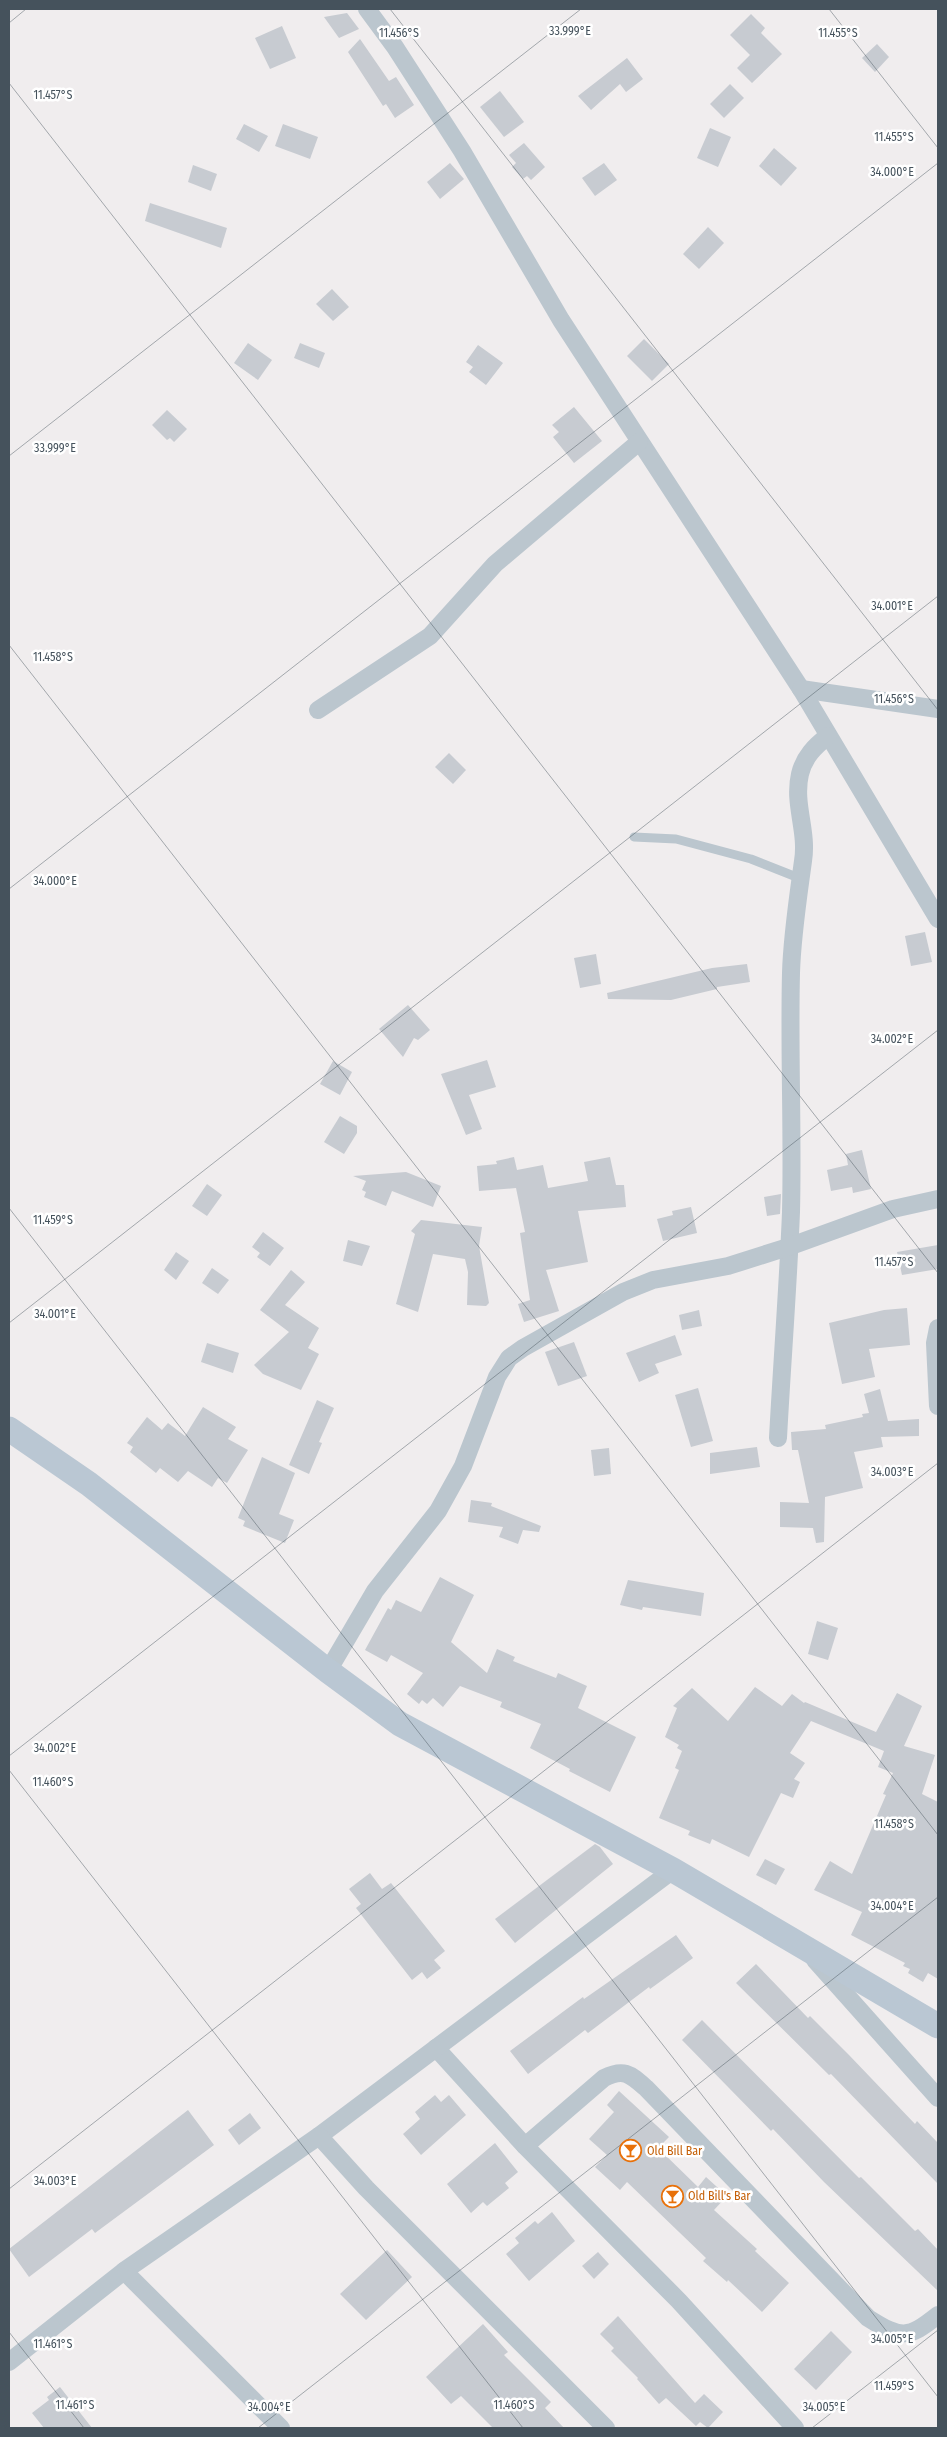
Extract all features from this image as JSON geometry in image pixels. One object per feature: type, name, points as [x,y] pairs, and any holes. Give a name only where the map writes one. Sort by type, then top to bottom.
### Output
[{"type":"street","points":[[367,9],[395,47],[462,151],[561,320],[801,689],[938,919]]},
{"type":"street","points":[[318,710],[430,636],[495,564],[639,442]]},
{"type":"street","points":[[801,689],[875,702],[938,709]]},
{"type":"street","points":[[778,1438],[791,1212],[791,973],[804,842],[797,796],[800,774],[812,749],[828,736]]},
{"type":"street","points":[[328,1671],[375,1591],[438,1511],[463,1466],[497,1377],[509,1358],[523,1348],[623,1292],[653,1280],[728,1266],[788,1247],[892,1209],[938,1199]]},
{"type":"street","points":[[938,1328],[935,1343],[938,1406]]},
{"type":"street","points":[[9,1429],[89,1484],[328,1671],[400,1724],[673,1870],[938,2026]]},
{"type":"street","points":[[9,2362],[124,2271],[319,2136],[673,1870]]},
{"type":"street","points":[[804,1948],[938,2098]]},
{"type":"street","points":[[436,2048],[525,2146],[679,2301],[795,2428]]},
{"type":"street","points":[[525,2146],[604,2078],[616,2072],[630,2074],[646,2088],[868,2318],[894,2333],[908,2334],[922,2328],[938,2315]]},
{"type":"street","points":[[319,2136],[366,2188],[606,2428]]},
{"type":"street","points":[[124,2271],[281,2428]]},
{"type":"lane","points":[[634,837],[676,839],[751,859],[799,878]]},
{"type":"building","points":[[347,13],[359,29],[339,38],[324,17]]},
{"type":"building","points":[[751,14],[765,28],[761,33],[782,54],[752,83],[737,68],[750,55],[730,35]]},
{"type":"building","points":[[282,26],[296,58],[270,69],[255,38]]},
{"type":"building","points":[[360,39],[389,81],[396,77],[414,105],[395,118],[386,104],[383,106],[348,52]]},
{"type":"building","points":[[877,44],[889,57],[875,72],[862,58]]},
{"type":"building","points":[[627,58],[643,79],[626,92],[620,84],[591,110],[578,96]]},
{"type":"building","points":[[730,84],[744,98],[724,118],[710,104]]},
{"type":"building","points":[[500,91],[524,122],[504,137],[480,107]]},
{"type":"building","points":[[244,124],[268,136],[259,152],[236,139]]},
{"type":"building","points":[[283,124],[318,137],[310,159],[275,146]]},
{"type":"building","points":[[710,128],[731,137],[718,167],[697,158]]},
{"type":"building","points":[[524,143],[545,167],[531,180],[527,176],[523,179],[512,167],[516,163],[509,155]]},
{"type":"building","points":[[774,148],[797,168],[781,186],[759,166]]},
{"type":"building","points":[[450,163],[464,179],[440,199],[427,182]]},
{"type":"building","points":[[604,163],[617,180],[595,196],[582,178]]},
{"type":"building","points":[[193,165],[217,174],[211,191],[188,182]]},
{"type":"building","points":[[150,203],[227,228],[221,248],[145,221]]},
{"type":"building","points":[[708,227],[724,243],[699,269],[683,254]]},
{"type":"building","points":[[332,289],[349,307],[333,321],[316,304]]},
{"type":"building","points":[[644,339],[669,364],[652,381],[627,356]]},
{"type":"building","points":[[248,343],[272,360],[258,380],[234,363]]},
{"type":"building","points":[[300,343],[325,353],[319,368],[294,358]]},
{"type":"building","points":[[478,345],[503,363],[486,385],[469,372],[473,367],[466,362]]},
{"type":"building","points":[[574,407],[602,441],[574,463],[553,437],[559,432],[552,425]]},
{"type":"building","points":[[167,410],[187,429],[174,442],[170,438],[167,440],[152,425]]},
{"type":"building","points":[[449,753],[466,770],[453,784],[435,767]]},
{"type":"building","points":[[925,932],[932,962],[911,966],[905,936]]},
{"type":"building","points":[[596,954],[601,984],[580,988],[574,958]]},
{"type":"building","points":[[747,964],[750,982],[717,987],[717,989],[671,1000],[608,999],[607,993],[712,968]]},
{"type":"building","points":[[408,1005],[430,1030],[418,1040],[414,1038],[403,1057],[379,1029]]},
{"type":"building","points":[[487,1060],[496,1087],[469,1095],[482,1129],[466,1135],[441,1074]]},
{"type":"building","points":[[333,1061],[352,1072],[340,1095],[320,1084]]},
{"type":"building","points":[[340,1116],[357,1126],[357,1133],[344,1154],[324,1142]]},
{"type":"building","points":[[862,1150],[871,1189],[853,1193],[852,1187],[831,1191],[827,1170],[848,1165],[846,1154]]},
{"type":"building","points":[[514,1157],[517,1170],[543,1165],[548,1188],[588,1181],[584,1162],[610,1157],[616,1185],[624,1185],[626,1207],[578,1211],[588,1262],[546,1270],[559,1311],[524,1322],[518,1304],[530,1300],[520,1233],[525,1232],[516,1188],[479,1191],[477,1166],[497,1164],[496,1161]]},
{"type":"building","points":[[406,1172],[441,1186],[433,1207],[392,1191],[386,1206],[364,1197],[366,1192],[362,1190],[366,1181],[353,1176]]},
{"type":"building","points":[[207,1184],[222,1195],[207,1216],[192,1206]]},
{"type":"building","points":[[781,1194],[780,1214],[767,1216],[764,1197]]},
{"type":"building","points":[[691,1207],[697,1233],[663,1241],[657,1219],[673,1215],[672,1211]]},
{"type":"building","points":[[421,1220],[482,1227],[479,1246],[489,1303],[486,1306],[467,1305],[468,1272],[465,1259],[433,1254],[418,1312],[396,1304],[415,1234],[411,1231]]},
{"type":"building","points":[[263,1232],[284,1248],[270,1266],[257,1257],[260,1253],[252,1247]]},
{"type":"building","points":[[348,1240],[370,1246],[362,1266],[343,1261]]},
{"type":"building","points":[[938,1245],[938,1269],[902,1275],[897,1252]]},
{"type":"building","points":[[176,1252],[189,1261],[176,1280],[164,1270]]},
{"type":"building","points":[[212,1268],[229,1280],[218,1294],[202,1283]]},
{"type":"building","points":[[291,1270],[305,1282],[285,1305],[319,1328],[308,1348],[319,1354],[301,1390],[263,1374],[254,1365],[289,1332],[260,1310]]},
{"type":"building","points":[[907,1308],[910,1345],[869,1349],[875,1377],[842,1384],[829,1323],[884,1310]]},
{"type":"building","points":[[699,1310],[702,1326],[682,1330],[679,1315]]},
{"type":"building","points":[[675,1335],[682,1355],[655,1364],[659,1373],[639,1382],[626,1353]]},
{"type":"building","points":[[574,1342],[587,1376],[558,1386],[545,1352]]},
{"type":"building","points":[[207,1343],[239,1353],[233,1373],[201,1362]]},
{"type":"building","points":[[698,1388],[713,1441],[691,1447],[675,1395]]},
{"type":"building","points":[[880,1389],[888,1421],[919,1419],[919,1436],[881,1437],[883,1447],[854,1452],[863,1488],[825,1497],[824,1542],[816,1543],[813,1528],[780,1527],[780,1502],[809,1503],[798,1450],[792,1450],[791,1432],[826,1429],[825,1425],[863,1417],[862,1414],[869,1413],[864,1394]]},
{"type":"building","points":[[317,1400],[334,1408],[319,1442],[322,1443],[309,1474],[289,1465]]},
{"type":"building","points":[[203,1407],[236,1427],[228,1439],[248,1450],[227,1483],[218,1478],[212,1487],[188,1471],[178,1482],[160,1468],[156,1473],[130,1452],[133,1447],[127,1443],[147,1417],[162,1430],[168,1423],[185,1436]]},
{"type":"building","points":[[757,1447],[760,1467],[710,1474],[710,1453]]},
{"type":"building","points":[[609,1448],[611,1474],[594,1476],[591,1450]]},
{"type":"building","points":[[262,1457],[295,1473],[279,1514],[294,1520],[285,1543],[243,1526],[245,1521],[238,1518]]},
{"type":"building","points":[[471,1500],[492,1503],[491,1506],[541,1526],[539,1532],[523,1530],[518,1544],[499,1537],[503,1527],[468,1522]]},
{"type":"building","points":[[440,1577],[474,1595],[451,1642],[487,1673],[497,1649],[515,1657],[513,1661],[556,1678],[558,1673],[587,1686],[578,1708],[636,1737],[610,1792],[530,1748],[541,1724],[500,1707],[502,1702],[460,1686],[443,1707],[433,1698],[427,1704],[422,1700],[419,1704],[407,1694],[423,1673],[391,1655],[387,1662],[365,1650],[388,1608],[391,1610],[396,1600],[421,1612]]},
{"type":"building","points":[[628,1580],[704,1593],[701,1616],[643,1607],[642,1610],[620,1605]]},
{"type":"building","points":[[817,1621],[838,1628],[828,1660],[808,1654]]},
{"type":"building","points":[[755,1687],[782,1706],[792,1694],[804,1703],[876,1732],[897,1693],[922,1706],[904,1746],[935,1755],[922,1794],[938,1802],[938,1979],[928,1973],[923,1982],[908,1973],[910,1969],[903,1966],[905,1963],[851,1935],[862,1912],[814,1890],[830,1861],[852,1874],[886,1795],[883,1794],[893,1773],[878,1767],[884,1751],[811,1721],[790,1753],[805,1763],[794,1779],[800,1782],[793,1798],[781,1793],[749,1857],[712,1839],[710,1844],[688,1835],[690,1831],[659,1818],[679,1770],[675,1768],[682,1751],[677,1748],[679,1745],[665,1737],[677,1708],[673,1706],[692,1688],[728,1721]]},
{"type":"building","points":[[595,1844],[600,1847],[613,1864],[515,1943],[495,1919]]},
{"type":"building","points":[[765,1859],[785,1869],[776,1885],[756,1875]]},
{"type":"building","points":[[370,1873],[382,1889],[391,1883],[445,1951],[434,1960],[441,1968],[427,1979],[422,1972],[412,1980],[356,1908],[361,1904],[349,1889]]},
{"type":"building","points":[[676,1935],[693,1958],[650,1989],[649,1987],[588,2033],[585,2030],[528,2074],[510,2051],[583,1997],[584,1999]]},
{"type":"building","points":[[756,1964],[808,2018],[810,2016],[849,2055],[915,2124],[917,2121],[938,2143],[938,2184],[831,2074],[829,2075],[736,1983]]},
{"type":"building","points":[[702,2020],[859,2178],[861,2177],[915,2231],[918,2229],[938,2250],[938,2291],[824,2182],[773,2129],[771,2131],[682,2040]]},
{"type":"building","points":[[619,2091],[669,2137],[658,2148],[698,2187],[706,2177],[727,2196],[714,2210],[757,2249],[755,2251],[789,2283],[762,2312],[728,2280],[727,2282],[703,2261],[706,2258],[627,2182],[620,2190],[595,2167],[607,2155],[589,2139],[614,2112],[607,2105]]},
{"type":"building","points":[[435,2095],[441,2102],[449,2095],[466,2115],[421,2155],[403,2134],[420,2119],[415,2112]]},
{"type":"building","points":[[188,2110],[214,2145],[95,2233],[92,2229],[29,2277],[9,2249]]},
{"type":"building","points":[[250,2113],[261,2128],[239,2145],[228,2130]]},
{"type":"building","points":[[495,2143],[518,2172],[505,2183],[509,2188],[487,2206],[483,2202],[471,2213],[447,2184]]},
{"type":"building","points":[[552,2212],[575,2241],[529,2281],[506,2254],[519,2243],[515,2238],[535,2221],[538,2224]]},
{"type":"building","points":[[387,2250],[412,2277],[366,2320],[340,2294]]},
{"type":"building","points":[[598,2252],[609,2264],[594,2279],[582,2266]]},
{"type":"building","points":[[618,2316],[695,2403],[704,2394],[723,2412],[708,2428],[700,2422],[696,2426],[666,2398],[659,2404],[638,2378],[611,2351],[614,2348],[600,2334]]},
{"type":"building","points":[[483,2324],[508,2352],[504,2355],[551,2402],[545,2408],[564,2428],[493,2428],[461,2396],[451,2404],[426,2377]]},
{"type":"building","points":[[831,2331],[852,2352],[816,2390],[794,2369]]},
{"type":"building","points":[[60,2387],[92,2428],[44,2428],[32,2413],[49,2400],[47,2397]]},
{"type":"place","name":"Old Bill Bar","points":[[631,2151]]},
{"type":"place","name":"Old Bill's Bar","points":[[672,2196]]}]
